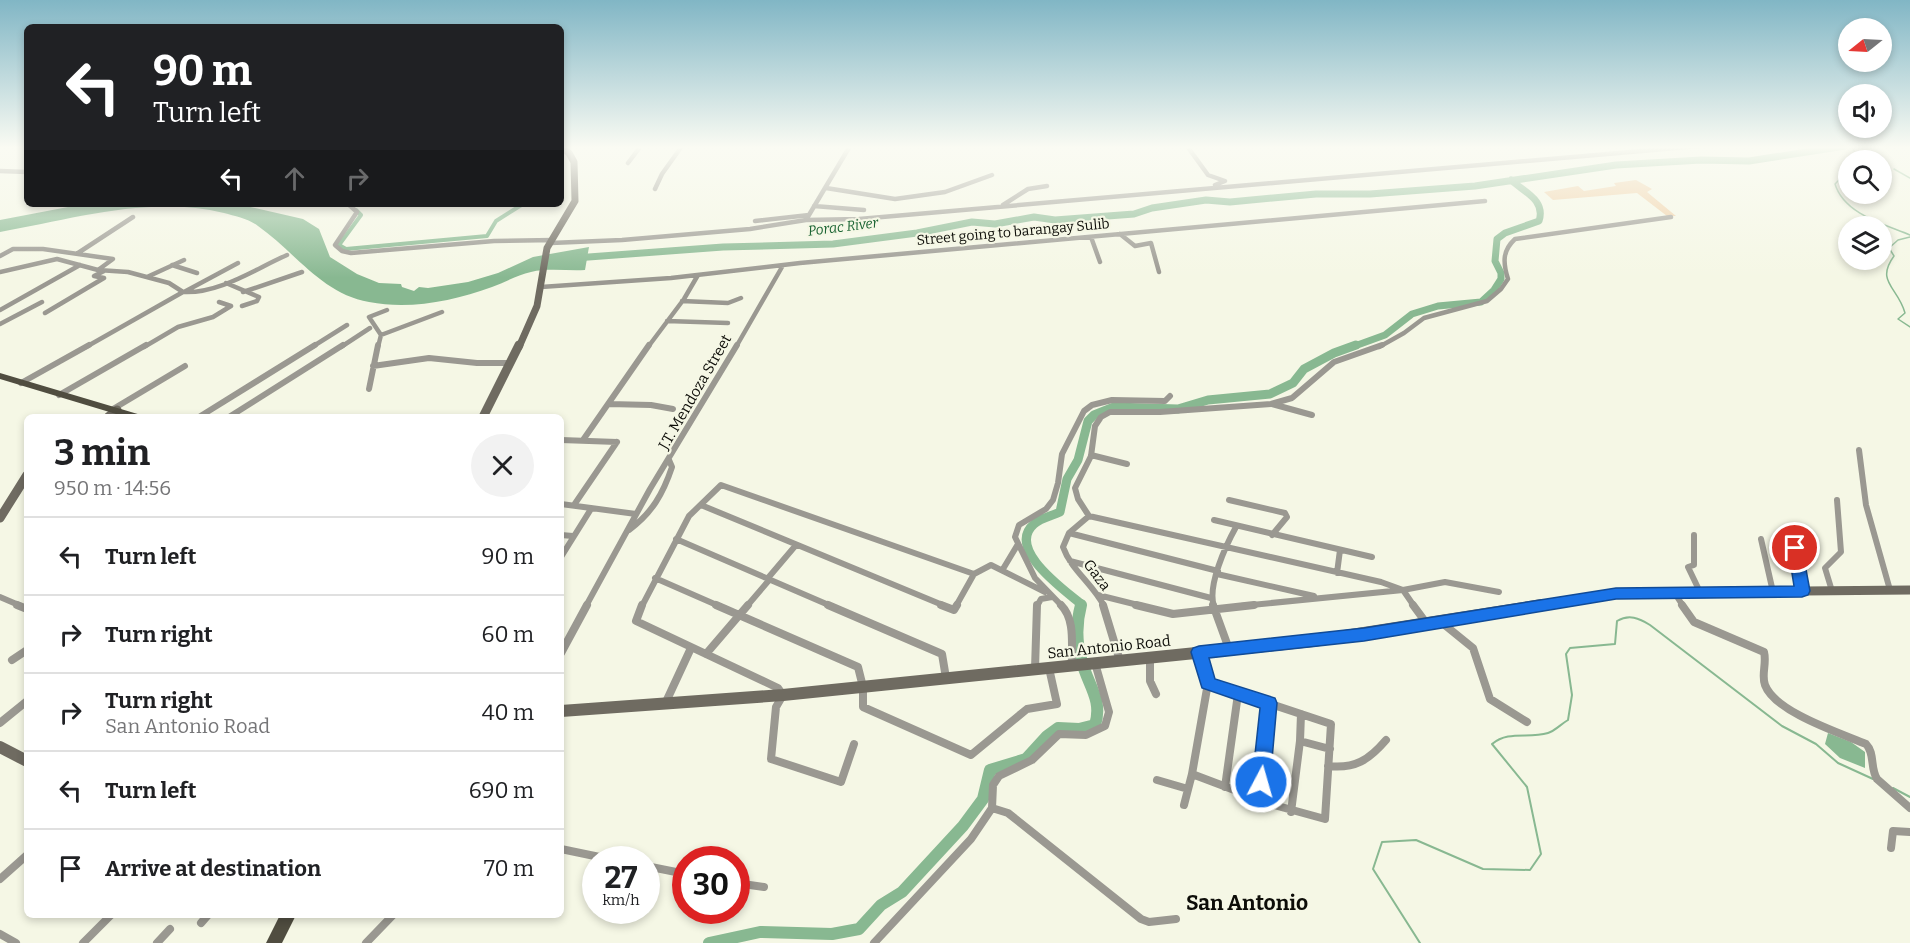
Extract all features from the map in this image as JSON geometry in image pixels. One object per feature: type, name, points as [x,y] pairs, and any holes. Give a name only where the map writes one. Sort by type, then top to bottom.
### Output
[{"type":"main road","points":[[0,376],[113,412]]},
{"type":"main road","points":[[274,943],[286,918]]},
{"type":"street","points":[[484,414],[526,332],[541,287],[546,250],[575,201],[575,190]]},
{"type":"street","points":[[807,218],[825,190]]},
{"type":"street","points":[[839,190],[895,199],[951,190]]},
{"type":"street","points":[[997,207],[1026,190]]},
{"type":"street","points":[[351,207],[357,212],[335,245],[342,251],[351,253],[494,241],[622,240],[750,229],[807,218],[859,219],[1190,190]]},
{"type":"street","name":"Street going to barangay Sulib","points":[[541,287],[698,276],[800,263],[1485,201]]},
{"type":"street","points":[[814,206],[864,210]]},
{"type":"street","points":[[755,221],[800,214],[807,218]]},
{"type":"street","points":[[78,253],[133,217]]},
{"type":"street","points":[[1427,624],[1400,587],[1089,516],[1078,499],[1076,488],[1091,455],[1095,426],[1101,417],[1110,412],[1160,412],[1271,404],[1292,398],[1334,362],[1375,349],[1404,333],[1424,318],[1487,301],[1502,289],[1508,279],[1502,263],[1503,255],[1515,239],[1671,218]]},
{"type":"street","points":[[1120,234],[1135,246],[1151,243],[1159,272]]},
{"type":"street","points":[[1091,237],[1100,262]]},
{"type":"street","points":[[0,256],[20,249],[78,253],[113,259],[98,270]]},
{"type":"street","points":[[0,272],[57,259],[98,270],[147,277],[169,283],[183,292],[193,294],[226,283],[287,255]]},
{"type":"street","points":[[147,277],[184,260]]},
{"type":"street","points":[[21,383],[238,263]]},
{"type":"street","points":[[0,310],[80,265]]},
{"type":"street","points":[[171,265],[197,273]]},
{"type":"street","name":"J.T. Mendoza Street","points":[[564,645],[636,514],[782,267]]},
{"type":"street","points":[[45,313],[104,278],[94,276],[106,270]]},
{"type":"street","points":[[222,271],[237,278]]},
{"type":"street","points":[[243,292],[302,272]]},
{"type":"street","points":[[583,440],[629,378],[698,276]]},
{"type":"street","points":[[226,283],[259,299],[242,306]]},
{"type":"street","points":[[682,301],[728,303],[741,298]]},
{"type":"street","points":[[0,324],[42,302]]},
{"type":"street","points":[[58,395],[178,327],[200,323],[224,313],[231,306],[219,302]]},
{"type":"street","points":[[369,389],[381,335],[369,317],[387,310]]},
{"type":"street","points":[[381,335],[442,312]]},
{"type":"street","points":[[666,321],[728,323]]},
{"type":"street","points":[[204,414],[346,325]]},
{"type":"street","points":[[234,414],[370,328]]},
{"type":"street","points":[[373,366],[429,358],[477,363],[510,363]]},
{"type":"street","points":[[113,412],[185,366]]},
{"type":"street","points":[[240,414],[298,376],[307,373]]},
{"type":"street","points":[[1050,595],[1035,578],[1018,544],[1015,531],[1020,524],[1048,507],[1055,496],[1060,479],[1060,458],[1083,412],[1095,405],[1112,400],[1165,401],[1170,396]]},
{"type":"street","points":[[609,404],[651,405],[673,409]]},
{"type":"street","points":[[1271,404],[1312,415]]},
{"type":"street","points":[[564,440],[617,442],[574,505]]},
{"type":"street","points":[[1859,450],[1866,505],[1890,590]]},
{"type":"street","points":[[1091,455],[1128,464]]},
{"type":"street","points":[[628,530],[644,520],[659,504],[672,467],[669,460]]},
{"type":"street","points":[[0,518],[24,480]]},
{"type":"street","points":[[854,744],[841,782],[771,759],[776,707],[783,695],[778,688],[636,621],[678,532],[689,516],[721,485],[974,574]]},
{"type":"street","points":[[1229,500],[1285,513],[1287,517],[1272,535]]},
{"type":"street","points":[[1832,591],[1825,568],[1841,552],[1837,500]]},
{"type":"street","points":[[564,504],[636,514]]},
{"type":"street","points":[[701,505],[954,610],[974,574],[991,566],[1003,569],[1050,595],[1065,607],[1071,621],[1073,666]]},
{"type":"street","points":[[564,552],[591,509]]},
{"type":"street","points":[[1069,533],[1089,516]]},
{"type":"street","points":[[1214,520],[1372,557]]},
{"type":"street","points":[[1229,649],[1211,598],[1224,548],[1236,526]]},
{"type":"street","points":[[1791,527],[1802,591]]},
{"type":"street","points":[[1069,533],[1218,573],[1321,597]]},
{"type":"street","name":"Gaza","points":[[1069,533],[1063,547],[1069,561],[1098,595],[1107,616],[1120,661]]},
{"type":"street","points":[[564,535],[573,536]]},
{"type":"street","points":[[1694,535],[1694,565],[1688,567],[1700,592]]},
{"type":"street","points":[[676,539],[942,654],[946,678]]},
{"type":"street","points":[[1761,539],[1773,592]]},
{"type":"street","points":[[1003,569],[1018,544]]},
{"type":"street","points":[[706,654],[796,545]]},
{"type":"street","points":[[1337,573],[1340,550]]},
{"type":"street","points":[[1069,561],[1211,598]]},
{"type":"street","points":[[655,578],[858,668],[863,687],[863,706],[971,755],[1027,709],[1057,704],[1049,668]]},
{"type":"street","points":[[1098,595],[1166,614],[1403,590],[1445,582],[1499,592]]},
{"type":"street","name":"San Antonio Road","points":[[564,711],[783,695],[1312,641],[1601,595],[1674,592],[1910,590]]},
{"type":"street","points":[[1674,592],[1694,622],[1764,652],[1764,683],[1775,697],[1800,716],[1866,744],[1873,755],[1876,779],[1910,808]]},
{"type":"street","points":[[1035,669],[1037,603],[1050,595]]},
{"type":"street","points":[[0,597],[24,608]]},
{"type":"street","points":[[1440,622],[1473,648],[1490,699],[1527,722]]},
{"type":"street","points":[[664,705],[691,648]]},
{"type":"street","points":[[12,660],[24,652]]},
{"type":"street","points":[[1184,805],[1192,774],[1208,684],[1199,652]]},
{"type":"street","points":[[1150,658],[1150,681],[1156,694]]},
{"type":"street","points":[[873,943],[971,839],[992,808],[993,785],[999,776],[1032,760],[1059,734],[1086,735],[1105,726],[1109,712],[1092,664]]},
{"type":"street","points":[[1192,774],[1259,801],[1292,812],[1325,819],[1331,724],[1208,684]]},
{"type":"street","points":[[1225,787],[1238,694]]},
{"type":"street","points":[[0,723],[24,703]]},
{"type":"street","points":[[1259,801],[1269,703]]},
{"type":"street","points":[[1292,812],[1301,714]]},
{"type":"street","points":[[1328,766],[1345,769],[1368,761],[1386,740]]},
{"type":"street","points":[[1300,741],[1330,748]]},
{"type":"street","points":[[0,747],[24,759]]},
{"type":"street","points":[[1157,780],[1188,789]]},
{"type":"street","points":[[992,808],[1008,813],[1141,919],[1149,922],[1176,919]]},
{"type":"street","points":[[1891,848],[1893,831],[1910,832]]},
{"type":"street","points":[[564,850],[582,853]]},
{"type":"street","points":[[0,879],[24,858]]},
{"type":"street","points":[[750,885],[764,887]]},
{"type":"street","points":[[83,943],[108,918]]},
{"type":"street","points":[[201,923],[205,918]]},
{"type":"street","points":[[366,943],[390,918]]},
{"type":"street","points":[[157,943],[170,929]]},
{"type":"street","points":[[0,934],[16,943]]},
{"type":"shaded area","points":[[1650,190],[1647,192],[1676,216],[1667,216],[1637,193],[1553,200],[1544,192]]},
{"type":"shaded area","points":[[68,207],[168,207],[112,211],[0,232],[0,220]]},
{"type":"shaded area","points":[[168,207],[250,207],[303,219],[319,229],[330,257],[357,274],[379,283],[401,284],[402,287],[414,291],[419,287],[428,288],[468,282],[498,273],[533,257],[589,247],[585,270],[537,271],[447,300],[416,304],[384,304],[352,298],[337,290],[310,271],[258,226],[224,213],[196,208]]},
{"type":"shaded area","points":[[1828,733],[1851,742],[1865,752],[1865,768],[1840,758],[1825,744]]},
{"type":"waterway","name":"Porac River","points":[[575,258],[723,247],[833,244],[917,233],[972,222],[995,224],[1034,217],[1055,220],[1134,214],[1152,208],[1206,200],[1230,202],[1316,194],[1370,194],[1422,190]]},
{"type":"waterway","points":[[1352,347],[1385,335],[1412,314],[1438,306],[1481,302],[1494,290],[1501,279],[1501,273],[1495,261],[1497,239],[1505,233],[1539,221],[1537,202],[1523,190]]},
{"type":"waterway","points":[[1848,204],[1866,217],[1910,235]]},
{"type":"waterway","points":[[356,210],[361,215],[339,245],[346,249],[487,236],[496,221],[518,207]]},
{"type":"waterway","points":[[1910,237],[1898,240],[1889,248],[1894,256],[1887,272],[1887,279],[1905,313],[1898,319],[1910,327]]},
{"type":"waterway","points":[[1080,606],[1081,604],[1052,580],[1032,557],[1027,545],[1027,534],[1034,524],[1060,512],[1067,479],[1078,460],[1088,421],[1094,415],[1114,407],[1178,409],[1208,400],[1270,394],[1293,383],[1304,369],[1334,353],[1356,345]]},
{"type":"waterway","points":[[709,943],[760,932],[832,934],[859,929],[881,905],[902,892],[963,826],[983,799],[990,770],[1026,759],[1047,736],[1058,728],[1079,729],[1095,725],[1096,700],[1082,662],[1078,641],[1078,619],[1081,605]]},
{"type":"waterway","points":[[1420,943],[1373,869],[1382,842],[1416,840],[1483,869],[1530,870],[1541,854],[1527,787],[1492,744],[1505,737],[1548,733],[1568,720],[1572,695],[1566,654],[1570,648],[1615,644],[1617,621],[1621,619],[1634,618],[1650,625],[1782,726],[1816,744],[1838,763],[1873,779]]},
{"type":"waterway","points":[[1893,788],[1910,797]]},
{"type":"district","name":"San Antonio","points":[[1247,903]]},
{"type":"route","points":[[1261,782],[1269,703],[1208,684],[1199,652],[1364,634],[1616,593],[1802,591],[1795,548]]}]
